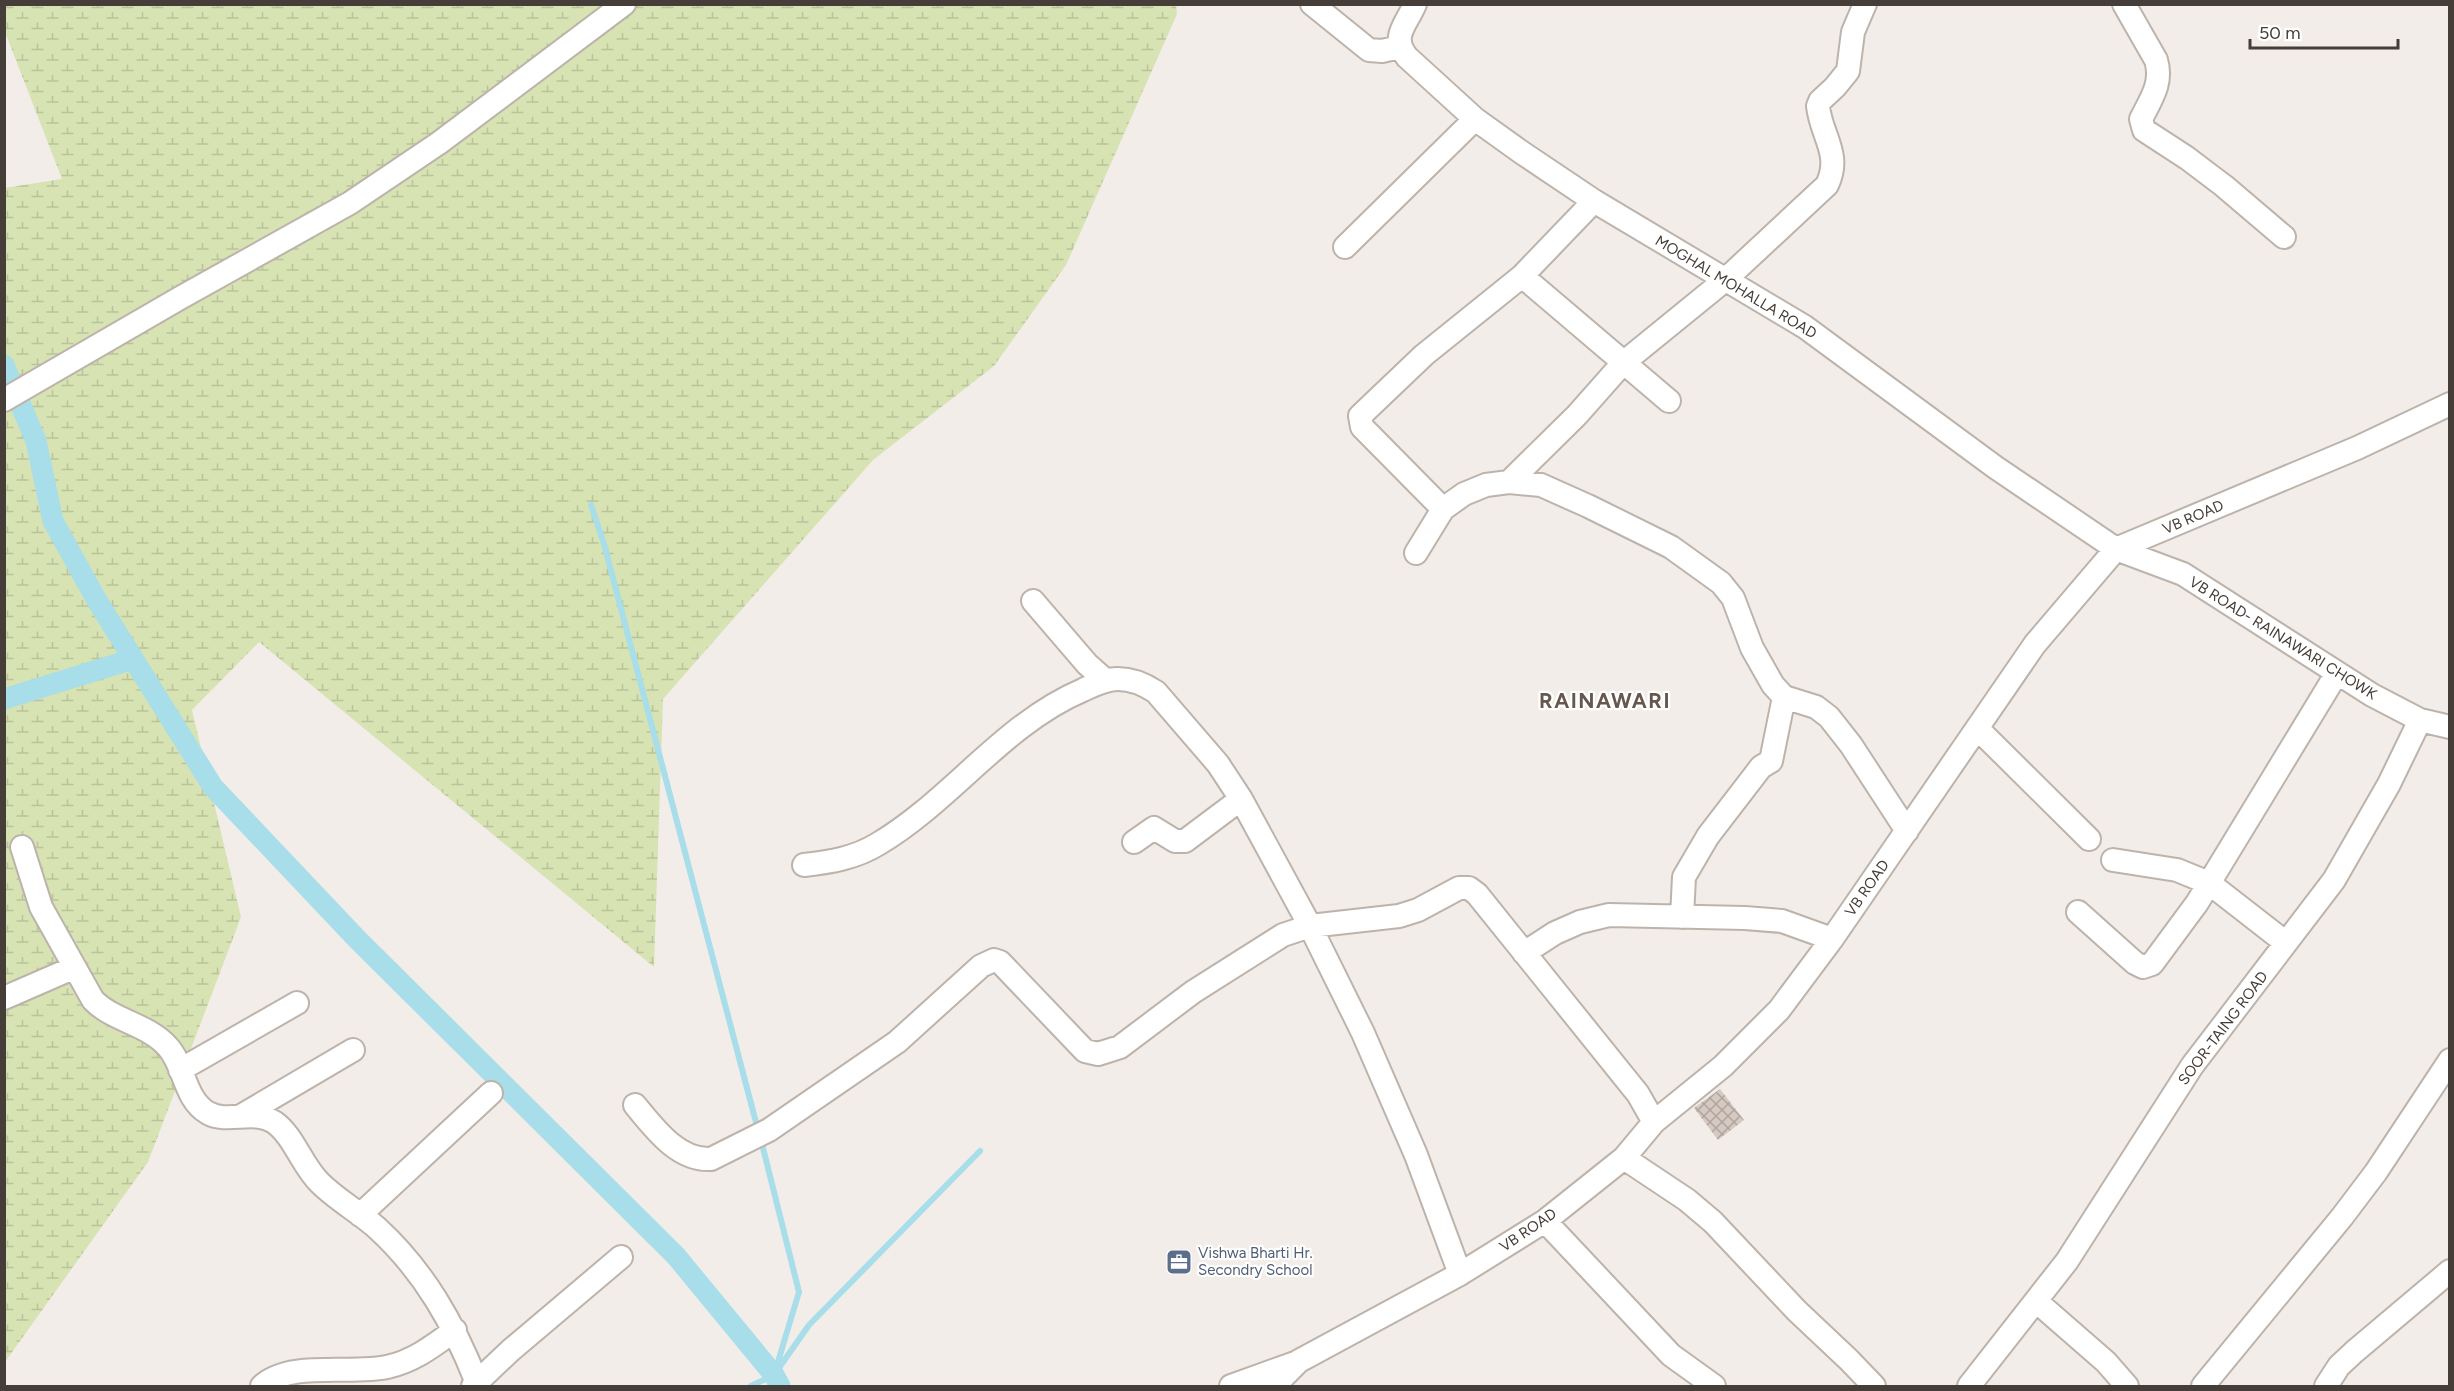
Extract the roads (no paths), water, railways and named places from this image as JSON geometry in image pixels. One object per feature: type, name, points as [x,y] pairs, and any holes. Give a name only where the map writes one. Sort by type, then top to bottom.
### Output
[{"type":"street","points":[[7,399],[180,298],[350,203],[439,142],[624,4]]},
{"type":"street","points":[[1312,4],[1369,50],[1382,51],[1399,46],[1400,36],[1415,4]]},
{"type":"street","points":[[1509,482],[1577,415],[1623,363],[1725,280],[1827,185],[1833,167],[1832,153],[1818,106],[1848,70],[1854,32],[1865,4]]},
{"type":"street","points":[[2124,4],[2159,69],[2158,85],[2141,119],[2144,130],[2215,179],[2284,237]]},
{"type":"street","name":"MOGHAL MOHALLA ROAD","points":[[1399,46],[1407,57],[1475,118],[1594,201],[1805,327],[1995,467],[2116,549]]},
{"type":"street","points":[[1345,247],[1475,118]]},
{"type":"street","points":[[1443,509],[1362,427],[1360,416],[1424,355],[1522,276],[1594,201]]},
{"type":"street","points":[[1522,276],[1670,401]]},
{"type":"street","name":"VB ROAD","points":[[1274,1386],[1299,1361],[1460,1274],[1545,1221],[1624,1158],[1654,1122],[1723,1066],[1779,1010],[1832,939],[2035,644],[2116,549],[2357,448],[2450,404]]},
{"type":"street","points":[[1416,553],[1443,509],[1464,494],[1486,485],[1509,482],[1541,485],[1671,547],[1709,573],[1733,598],[1752,648],[1773,685],[1784,697],[1816,707],[1829,717],[1851,745],[1907,831]]},
{"type":"street","name":"VB ROAD- RAINAWARI CHOWK","points":[[2116,549],[2182,574],[2372,695],[2420,720],[2450,727]]},
{"type":"street","points":[[1033,602],[1105,681]]},
{"type":"street","points":[[2078,912],[2135,963],[2143,967],[2152,964],[2209,883],[2337,673]]},
{"type":"street","points":[[804,865],[849,858],[879,843],[913,819],[1001,743],[1040,713],[1075,693],[1105,681],[1119,679],[1137,681],[1156,692],[1218,764],[1241,799],[1310,926],[1363,1033],[1403,1124],[1460,1274]]},
{"type":"street","points":[[1682,917],[1684,877],[1708,836],[1754,775],[1771,761],[1784,697]]},
{"type":"street","name":"SOOR-TAING ROAD","points":[[1969,1386],[2067,1261],[2192,1066],[2334,880],[2389,784],[2420,720]]},
{"type":"street","points":[[1978,729],[2089,839]]},
{"type":"street","points":[[1134,842],[1154,828],[1175,841],[1185,841],[1241,799]]},
{"type":"street","points":[[22,847],[41,908],[93,1000],[100,1008],[136,1024],[163,1041],[176,1057],[186,1084],[202,1108],[215,1116],[258,1116],[278,1126],[306,1169],[320,1184],[389,1240],[440,1302],[455,1330],[475,1384],[511,1350],[621,1257]]},
{"type":"street","points":[[2113,860],[2177,870],[2209,883],[2286,943]]},
{"type":"street","points":[[635,1105],[657,1132],[682,1152],[703,1160],[726,1153],[769,1130],[897,1042],[989,961],[999,962],[1085,1051],[1098,1054],[1120,1047],[1246,956],[1283,935],[1310,926],[1399,916],[1418,910],[1459,888],[1469,888],[1477,894],[1638,1094],[1654,1122]]},
{"type":"street","points":[[1524,953],[1555,933],[1590,919],[1610,915],[1782,921],[1832,939]]},
{"type":"street","points":[[4,998],[73,968]]},
{"type":"street","points":[[180,1070],[297,1003]]},
{"type":"street","points":[[241,1116],[353,1050]]},
{"type":"street","points":[[2203,1386],[2277,1299],[2370,1181],[2450,1060]]},
{"type":"street","points":[[360,1215],[491,1093]]},
{"type":"street","points":[[1624,1158],[1688,1200],[1713,1222],[1797,1311],[1874,1386]]},
{"type":"street","points":[[1545,1221],[1671,1355],[1714,1386]]},
{"type":"street","points":[[2326,1386],[2339,1366],[2354,1352],[2450,1272]]},
{"type":"street","points":[[2036,1301],[2106,1362],[2127,1386]]},
{"type":"street","points":[[262,1386],[274,1377],[292,1373],[363,1370],[387,1366],[417,1357],[455,1330]]},
{"type":"street","points":[[1230,1386],[1299,1361]]},
{"type":"waterway","points":[[4,365],[36,441],[53,521],[96,599],[213,787],[357,939],[676,1256],[774,1375],[780,1386]]},
{"type":"waterway","points":[[591,505],[604,544],[758,1130]]},
{"type":"waterway","points":[[4,699],[133,659]]},
{"type":"waterway","points":[[761,1140],[799,1292],[774,1375]]},
{"type":"waterway","points":[[751,1386],[774,1375],[809,1325],[980,1151]]},
{"type":"place","name":"Vishwa Bharti Hr. Secondry School","points":[[1179,1262]]},
{"type":"district","name":"RAINAWARI","points":[[1605,701]]}]
